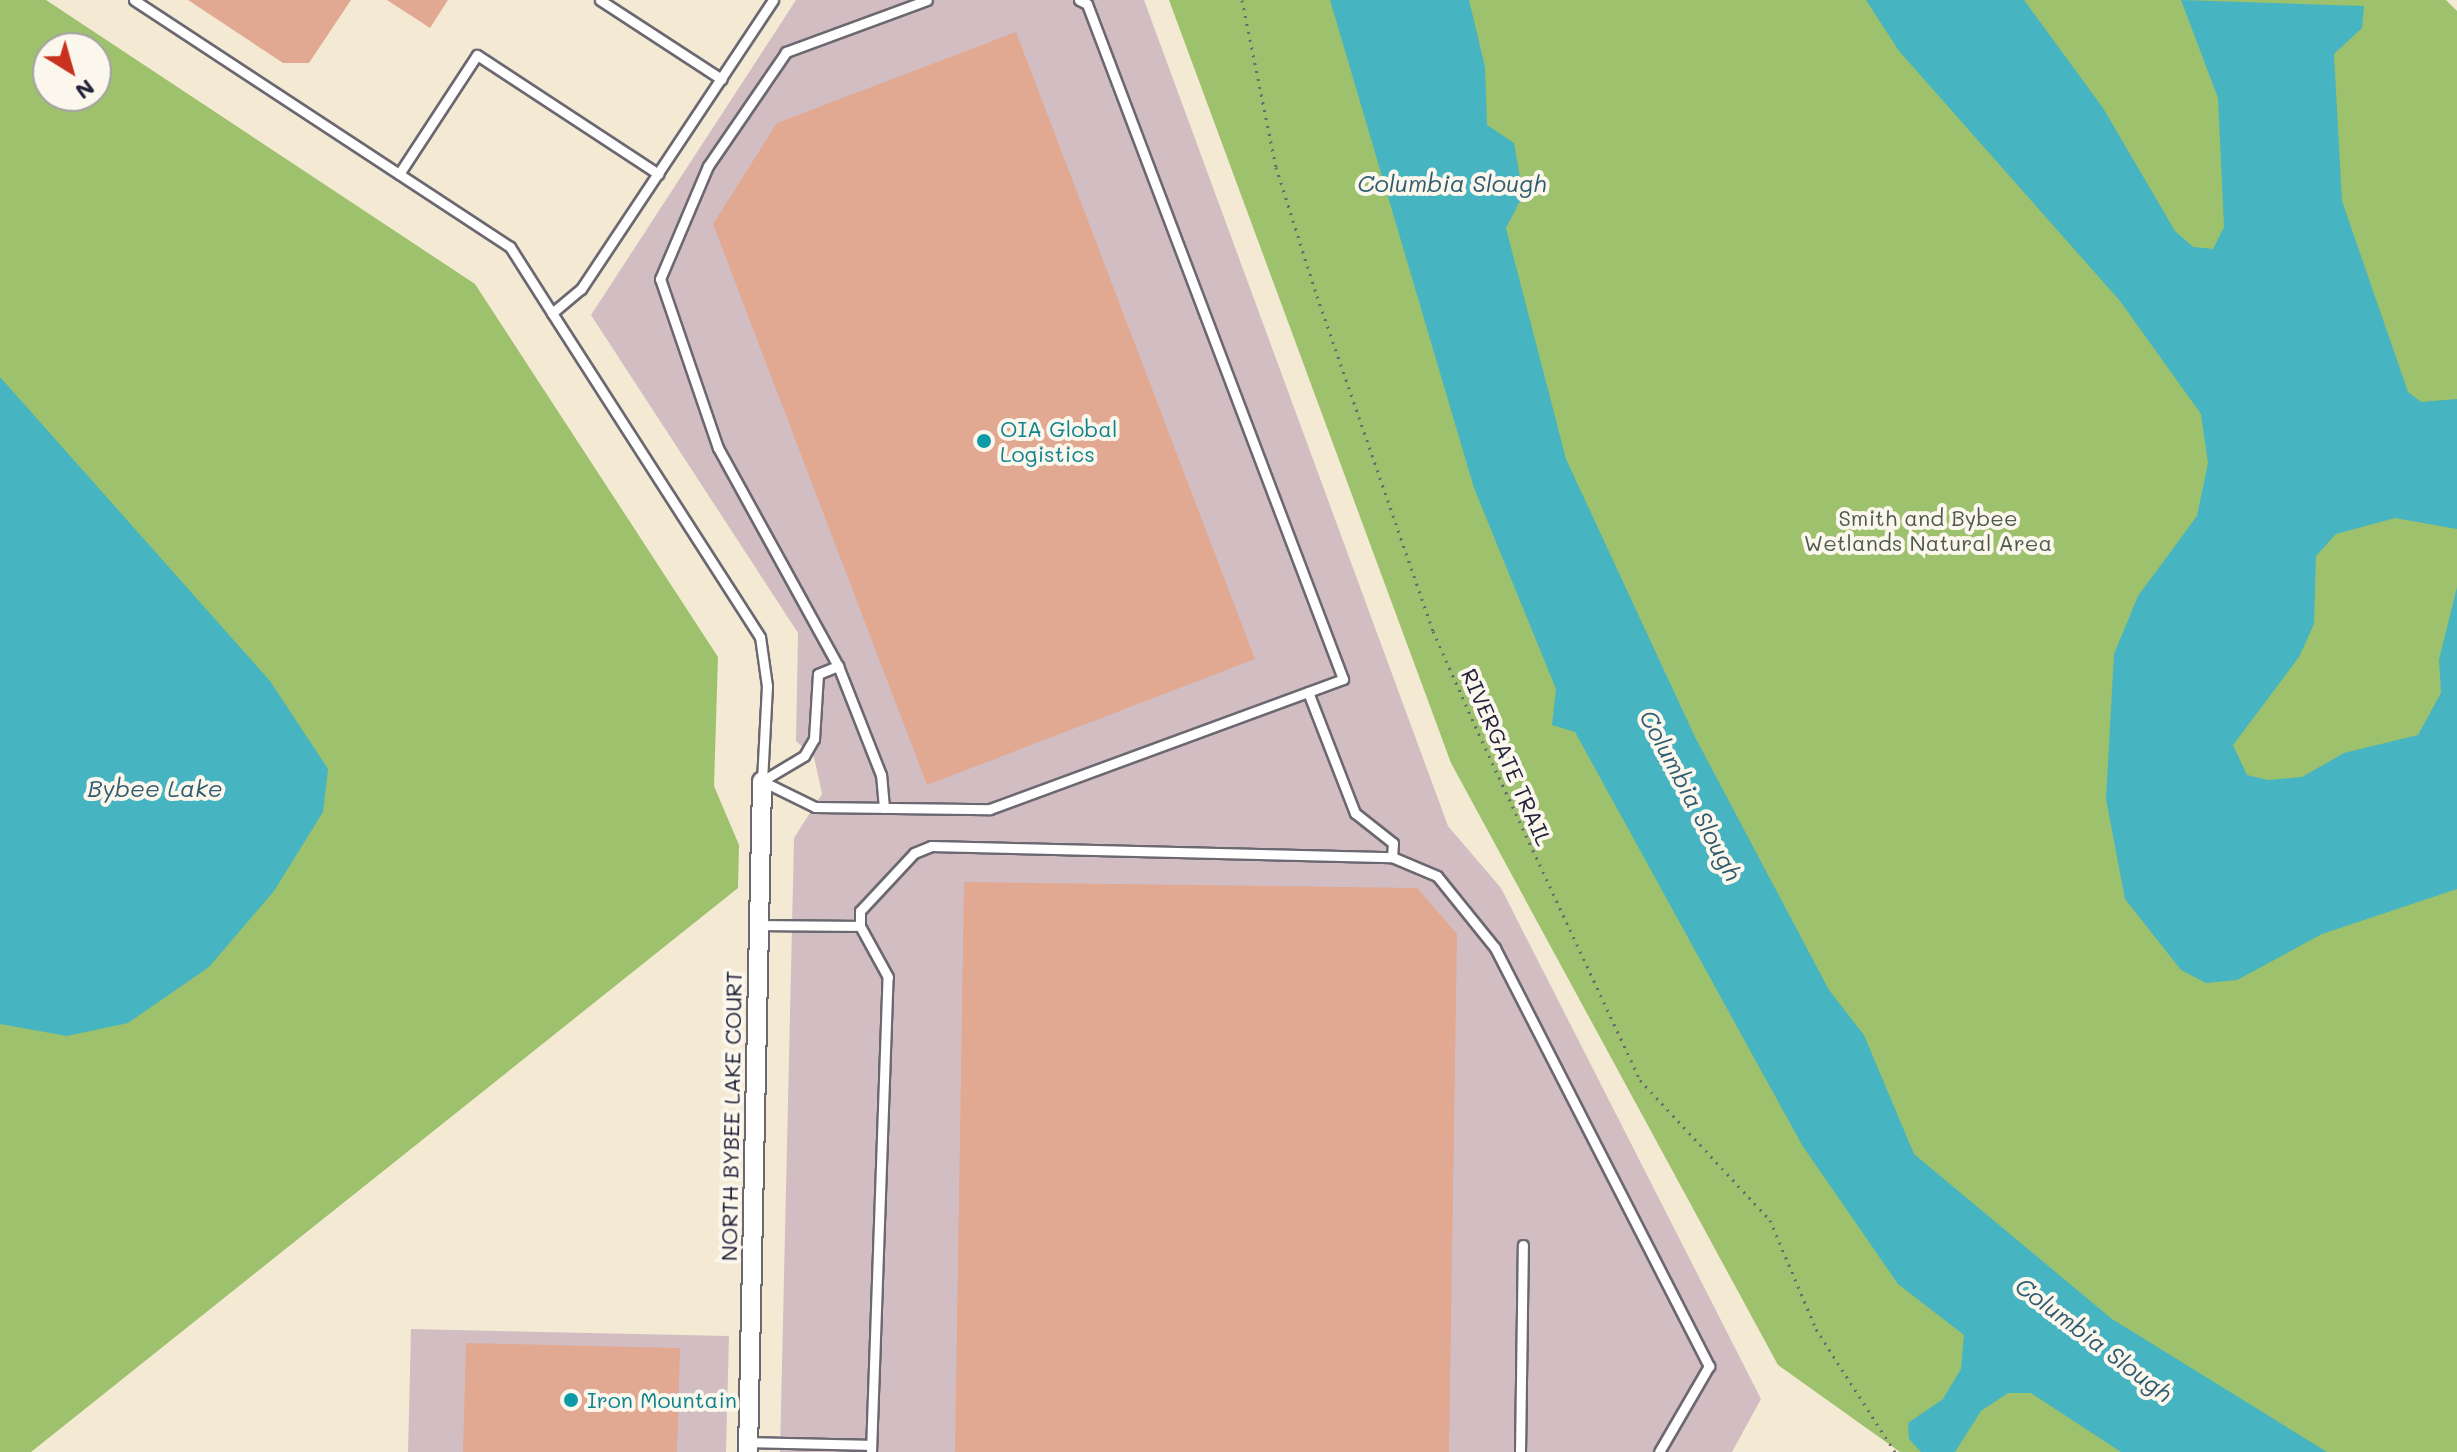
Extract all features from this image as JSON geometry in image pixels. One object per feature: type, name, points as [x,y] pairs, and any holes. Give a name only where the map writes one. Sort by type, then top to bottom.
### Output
[{"type":"street","name":"NORTH BYBEE LAKE COURT","points":[[748,1447],[762,781]]},
{"type":"lane","points":[[134,0],[510,247],[760,637],[767,657],[762,781]]},
{"type":"lane","points":[[600,0],[721,79]]},
{"type":"lane","points":[[552,313],[581,289],[773,0]]},
{"type":"lane","points":[[884,808],[881,775],[838,666],[718,448],[660,279],[708,166],[786,52],[927,0]]},
{"type":"lane","points":[[762,781],[815,807],[990,809],[1343,679],[1087,4],[1079,0]]},
{"type":"lane","points":[[399,174],[477,55],[658,174]]},
{"type":"lane","points":[[762,781],[804,756],[814,739],[818,674],[838,666]]},
{"type":"lane","points":[[1308,692],[1355,813],[1393,843],[1392,857]]},
{"type":"lane","points":[[748,1447],[871,1448],[888,977],[860,926],[860,911],[878,890],[931,846],[1392,857],[1437,876],[1495,948],[1709,1366],[1659,1452]]},
{"type":"lane","points":[[759,925],[860,926]]},
{"type":"lane","points":[[1520,1452],[1523,1245]]},
{"type":"path","name":"RIVERGATE TRAIL","points":[[1242,0],[1276,167],[1317,296],[1433,631],[1482,741],[1640,1080],[1770,1220],[1816,1329],[1895,1452]]},
{"type":"shaded area","points":[[796,0],[1144,0],[1448,826],[1501,888],[1761,1399],[1732,1452],[780,1452],[794,838],[822,794],[814,757],[796,741],[798,633],[591,315]]},
{"type":"shaded area","points":[[411,1329],[729,1336],[726,1452],[408,1452]]},
{"type":"green space","points":[[0,0],[46,0],[94,32],[32,32],[32,112],[112,112],[112,44],[475,284],[718,657],[714,786],[739,845],[738,888],[31,1452],[0,1452]]},
{"type":"green space","name":"Smith and Bybee Wetlands Natural Area","points":[[1169,0],[2446,0],[2457,11],[2457,1452],[1900,1452],[1778,1365],[1451,763]]},
{"type":"water","name":"Columbia Slough","points":[[1330,0],[1469,0],[1485,67],[1487,125],[1514,143],[1523,195],[1506,228],[1566,459],[1695,737],[1829,990],[1864,1035],[1914,1154],[2112,1319],[2327,1452],[2121,1452],[2031,1393],[2008,1393],[1981,1411],[1955,1452],[1921,1452],[1909,1439],[1908,1423],[1943,1399],[1961,1369],[1964,1335],[1898,1284],[1802,1145],[1575,732],[1552,725],[1556,689],[1474,488]]},
{"type":"water","points":[[1866,0],[2024,0],[2103,108],[2175,231],[2193,247],[2213,249],[2224,227],[2218,98],[2181,0],[2364,6],[2362,28],[2334,54],[2342,201],[2408,392],[2421,402],[2457,399],[2457,529],[2395,518],[2336,534],[2316,556],[2314,624],[2299,657],[2233,745],[2247,775],[2268,780],[2302,777],[2344,753],[2418,735],[2441,693],[2439,660],[2457,587],[2457,889],[2322,934],[2237,980],[2206,983],[2181,970],[2125,899],[2106,799],[2114,654],[2138,596],[2197,516],[2208,463],[2201,414],[2120,301],[1899,51]]},
{"type":"water","name":"Bybee Lake","points":[[0,377],[270,681],[328,769],[323,812],[274,891],[209,967],[128,1023],[67,1036],[0,1024]]},
{"type":"building","points":[[188,0],[351,0],[309,63],[283,63]]},
{"type":"building","points":[[387,0],[448,0],[430,28]]},
{"type":"building","name":"OIA Global Logistics","points":[[1016,32],[1255,659],[927,785],[713,224],[777,123]]},
{"type":"building","points":[[964,882],[1417,888],[1457,934],[1449,1452],[955,1452]]},
{"type":"building","name":"Iron Mountain","points":[[466,1343],[680,1348],[677,1452],[463,1452]]},
{"type":"place","name":"OIA Global Logistics","points":[[984,441]]},
{"type":"place","name":"Iron Mountain","points":[[571,1400]]}]
